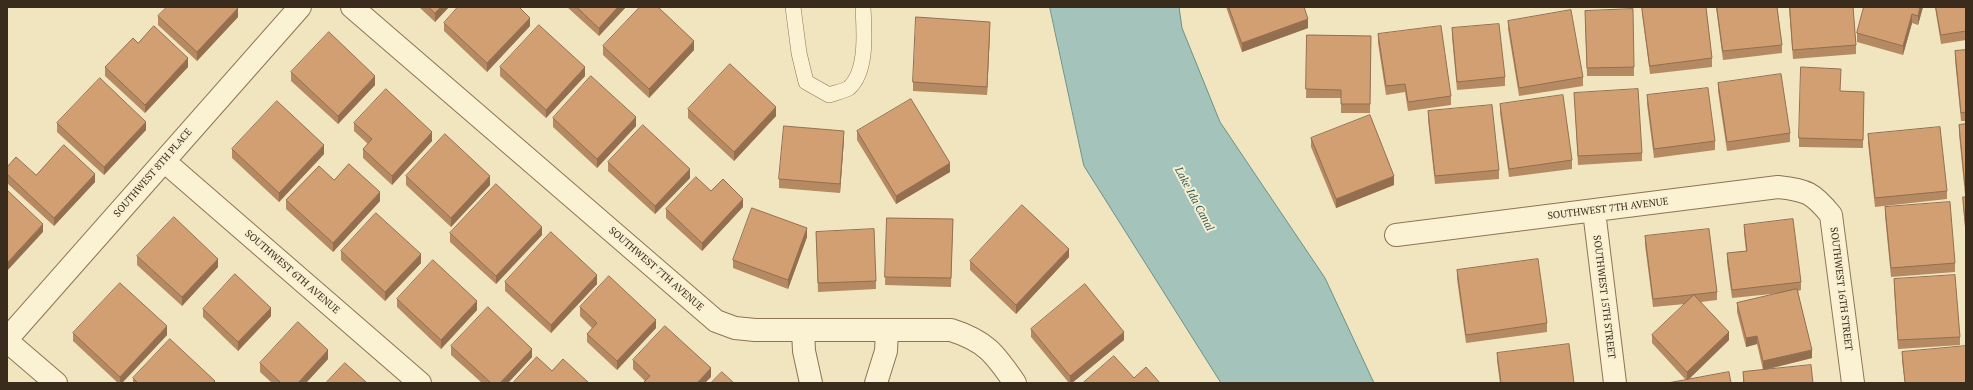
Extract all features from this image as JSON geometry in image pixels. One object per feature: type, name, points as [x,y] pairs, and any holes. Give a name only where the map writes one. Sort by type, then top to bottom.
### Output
[{"type":"street","name":"SOUTHWEST 8TH PLACE","points":[[7,340],[300,7]]},
{"type":"street","name":"SOUTHWEST 7TH AVENUE","points":[[352,7],[716,321],[735,328],[755,330],[951,330],[971,336],[988,348],[1015,383]]},
{"type":"street","name":"SOUTHWEST 6TH AVENUE","points":[[164,161],[420,383]]},
{"type":"street","name":"SOUTHWEST 7TH AVENUE","points":[[1396,235],[1778,187],[1800,189],[1818,199]]},
{"type":"street","name":"SOUTHWEST 16TH STREET","points":[[1818,199],[1832,215],[1853,383]]},
{"type":"street","name":"SOUTHWEST 15TH STREET","points":[[1594,211],[1615,383]]},
{"type":"street","points":[[803,330],[804,351],[811,383]]},
{"type":"street","points":[[876,383],[886,351],[887,330]]},
{"type":"street","points":[[7,340],[56,383]]},
{"type":"lane","points":[[793,7],[799,53],[806,82],[828,95],[849,88],[859,73],[864,42],[863,7]]},
{"type":"water","name":"Lake Ida Canal","points":[[1050,7],[1179,7],[1182,28],[1220,122],[1325,278],[1374,383],[1221,383],[1084,166]]},
{"type":"building","points":[[167,7],[238,8],[197,52],[158,16]]},
{"type":"building","points":[[429,7],[441,7],[435,13]]},
{"type":"building","points":[[458,7],[519,7],[530,18],[487,63],[444,23]]},
{"type":"building","points":[[577,7],[618,7],[599,28]]},
{"type":"building","points":[[640,7],[658,7],[694,41],[649,89],[603,46]]},
{"type":"building","points":[[1229,7],[1304,7],[1308,19],[1242,43]]},
{"type":"building","points":[[1642,7],[1706,7],[1712,58],[1650,66]]},
{"type":"building","points":[[1717,7],[1777,7],[1782,45],[1723,51]]},
{"type":"building","points":[[1790,7],[1853,7],[1856,45],[1793,50]]},
{"type":"building","points":[[1864,7],[1920,7],[1918,16],[1912,14],[1903,46],[1857,33]]},
{"type":"building","points":[[1936,7],[1966,7],[1966,31],[1941,35]]},
{"type":"building","points":[[1633,9],[1634,67],[1587,68],[1585,11]]},
{"type":"building","points":[[1571,10],[1583,77],[1519,88],[1508,21]]},
{"type":"building","points":[[916,17],[990,22],[987,87],[913,82]]},
{"type":"building","points":[[1499,24],[1505,77],[1457,82],[1452,28]]},
{"type":"building","points":[[539,25],[585,67],[546,110],[500,67]]},
{"type":"building","points":[[154,26],[188,58],[145,105],[105,67],[133,38],[138,43]]},
{"type":"building","points":[[1441,26],[1451,96],[1408,102],[1405,84],[1386,86],[1378,34]]},
{"type":"building","points":[[329,32],[375,76],[338,116],[291,72]]},
{"type":"building","points":[[1307,35],[1371,36],[1370,104],[1341,104],[1341,90],[1306,89]]},
{"type":"building","points":[[1966,50],[1966,112],[1961,113],[1955,51]]},
{"type":"building","points":[[730,64],[776,107],[734,152],[688,109]]},
{"type":"building","points":[[1801,67],[1841,69],[1840,91],[1864,92],[1863,140],[1799,138]]},
{"type":"building","points":[[1781,74],[1790,133],[1727,142],[1718,83]]},
{"type":"building","points":[[591,76],[636,117],[597,159],[553,118]]},
{"type":"building","points":[[100,78],[146,122],[104,167],[57,123]]},
{"type":"building","points":[[1708,88],[1715,141],[1654,149],[1647,95]]},
{"type":"building","points":[[386,89],[432,132],[392,176],[363,149],[372,139],[354,123]]},
{"type":"building","points":[[1638,89],[1642,153],[1578,156],[1574,93]]},
{"type":"building","points":[[1563,95],[1572,160],[1509,169],[1500,104]]},
{"type":"building","points":[[911,99],[950,163],[896,196],[857,131]]},
{"type":"building","points":[[277,101],[324,145],[279,193],[232,149]]},
{"type":"building","points":[[1492,105],[1499,170],[1435,176],[1428,111]]},
{"type":"building","points":[[1370,115],[1394,176],[1336,199],[1311,138]]},
{"type":"building","points":[[1966,124],[1966,186],[1965,186],[1959,125]]},
{"type":"building","points":[[643,125],[690,169],[655,206],[608,162]]},
{"type":"building","points":[[784,126],[844,131],[840,184],[779,179]]},
{"type":"building","points":[[1940,127],[1947,191],[1875,198],[1868,134]]},
{"type":"building","points":[[445,134],[490,176],[451,218],[406,176]]},
{"type":"building","points":[[64,145],[95,174],[54,218],[7,174],[7,167],[16,157],[36,175]]},
{"type":"building","points":[[349,164],[380,192],[333,243],[286,200],[319,166],[334,180]]},
{"type":"building","points":[[696,177],[711,191],[723,179],[743,199],[702,243],[666,209]]},
{"type":"building","points":[[496,184],[542,227],[496,276],[450,233]]},
{"type":"building","points":[[7,190],[43,224],[7,263]]},
{"type":"building","points":[[1963,197],[1966,197],[1966,230]]},
{"type":"building","points":[[1950,202],[1955,263],[1891,268],[1885,207]]},
{"type":"building","points":[[1022,205],[1069,249],[1016,305],[970,261]]},
{"type":"building","points":[[752,208],[807,228],[788,280],[733,260]]},
{"type":"building","points":[[376,213],[421,254],[385,292],[341,251]]},
{"type":"building","points":[[174,217],[218,259],[182,297],[137,256]]},
{"type":"building","points":[[887,218],[953,219],[951,278],[885,277]]},
{"type":"building","points":[[1793,219],[1801,282],[1732,290],[1727,253],[1747,251],[1744,225]]},
{"type":"building","points":[[874,229],[876,281],[818,283],[816,232]]},
{"type":"building","points":[[1709,229],[1717,292],[1653,299],[1645,236]]},
{"type":"building","points":[[551,232],[597,275],[551,325],[505,282]]},
{"type":"building","points":[[1538,259],[1547,323],[1466,335],[1457,270]]},
{"type":"building","points":[[433,260],[477,301],[441,340],[397,299]]},
{"type":"building","points":[[235,274],[271,308],[238,342],[203,309]]},
{"type":"building","points":[[1955,275],[1960,337],[1898,340],[1894,279]]},
{"type":"building","points":[[609,276],[656,320],[617,361],[587,334],[597,323],[580,307]]},
{"type":"building","points":[[120,283],[167,326],[120,377],[73,333]]},
{"type":"building","points":[[1085,284],[1124,332],[1070,376],[1031,329]]},
{"type":"building","points":[[1797,289],[1812,350],[1763,361],[1757,336],[1746,338],[1737,303]]},
{"type":"building","points":[[1694,295],[1729,332],[1687,372],[1652,335]]},
{"type":"building","points":[[488,307],[532,349],[500,383],[491,383],[451,346]]},
{"type":"building","points":[[298,322],[328,350],[298,383],[281,383],[260,363]]},
{"type":"building","points":[[665,326],[711,368],[697,383],[643,383],[650,376],[633,360]]},
{"type":"building","points":[[170,339],[215,381],[213,383],[138,383],[133,378]]},
{"type":"building","points":[[1569,344],[1574,383],[1501,383],[1497,353]]},
{"type":"building","points":[[1966,346],[1966,383],[1905,383],[1902,352]]},
{"type":"building","points":[[1114,356],[1134,378],[1146,367],[1160,383],[1083,383]]},
{"type":"building","points":[[537,357],[552,371],[563,359],[589,383],[513,383]]},
{"type":"building","points":[[345,363],[367,383],[326,383]]},
{"type":"building","points":[[1811,365],[1813,383],[1744,383],[1743,372]]},
{"type":"building","points":[[722,372],[734,383],[711,383]]},
{"type":"building","points":[[1729,372],[1731,383],[1668,383]]}]
